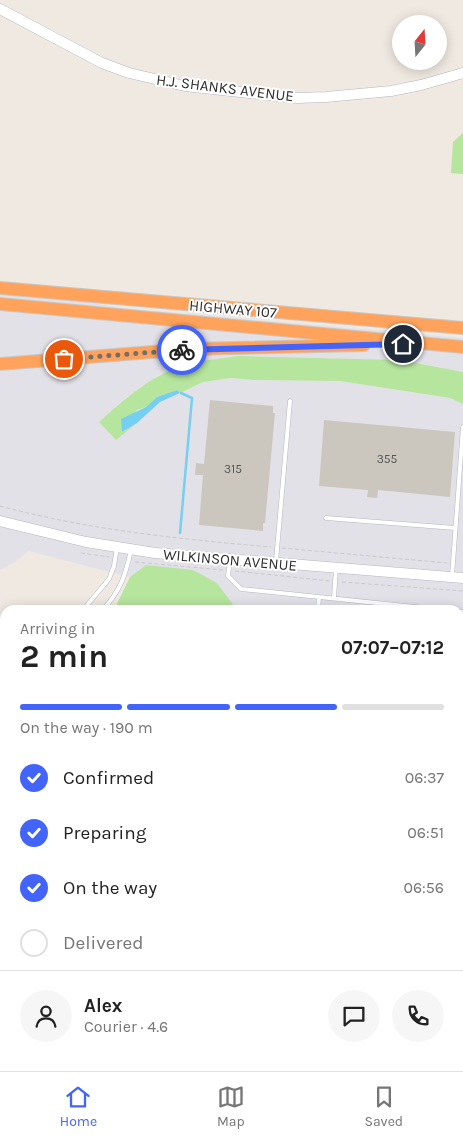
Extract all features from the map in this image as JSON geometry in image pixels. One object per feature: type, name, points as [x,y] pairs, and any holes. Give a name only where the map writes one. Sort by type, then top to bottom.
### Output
[{"type":"highway","name":"HIGHWAY 107","points":[[0,288],[463,328]]},
{"type":"highway","name":"HIGHWAY 107","points":[[0,304],[422,344],[463,346]]},
{"type":"highway","points":[[0,364],[190,350],[422,344]]},
{"type":"street","name":"H.J. SHANKS AVENUE","points":[[0,9],[102,63],[146,78],[185,86],[297,98],[326,97],[391,91],[463,73]]},
{"type":"street","name":"WILKINSON AVENUE","points":[[0,521],[86,542],[154,553],[458,578]]},
{"type":"lane","points":[[276,563],[290,401]]},
{"type":"lane","points":[[458,578],[453,563],[463,426]]},
{"type":"lane","points":[[326,518],[455,528]]},
{"type":"lane","points":[[87,605],[109,580],[116,547]]},
{"type":"lane","points":[[107,605],[123,582],[131,550]]},
{"type":"lane","points":[[230,559],[228,576],[241,589],[385,605]]},
{"type":"lane","points":[[334,598],[336,568]]},
{"type":"lane","points":[[318,605],[319,597]]},
{"type":"path","points":[[0,506],[83,526],[156,536],[453,563]]},
{"type":"path","points":[[81,553],[160,565],[463,591]]},
{"type":"shaded area","points":[[0,288],[124,308],[463,338],[463,372],[400,360],[238,356],[185,365],[159,375],[128,396],[99,422],[116,440],[160,402],[203,382],[231,378],[340,381],[450,398],[463,404],[463,605],[227,605],[146,565],[130,577],[28,551],[15,562],[0,570]]},
{"type":"green space","points":[[463,133],[463,174],[451,173],[453,142]]},
{"type":"green space","points":[[238,356],[400,360],[463,372],[463,404],[450,398],[340,381],[231,378],[203,382],[180,393],[177,390],[157,397],[146,407],[137,410],[122,432],[137,423],[116,440],[99,422],[150,381],[173,369],[191,363]]},
{"type":"green space","points":[[146,565],[193,570],[217,583],[233,605],[116,605],[130,577]]},
{"type":"water","points":[[177,390],[180,393],[160,402],[137,423],[122,432],[121,419],[146,407],[157,397]]},
{"type":"building","points":[[210,400],[273,406],[273,413],[275,413],[263,531],[199,525],[203,475],[195,475],[196,463],[204,464]]},
{"type":"building","points":[[324,420],[455,432],[450,497],[378,490],[377,498],[367,497],[368,490],[319,486]]},
{"type":"waterway","points":[[180,533],[192,398],[181,393]]},
{"type":"way so far","points":[[64,359],[182,350]]},
{"type":"route","points":[[182,350],[403,344]]}]
